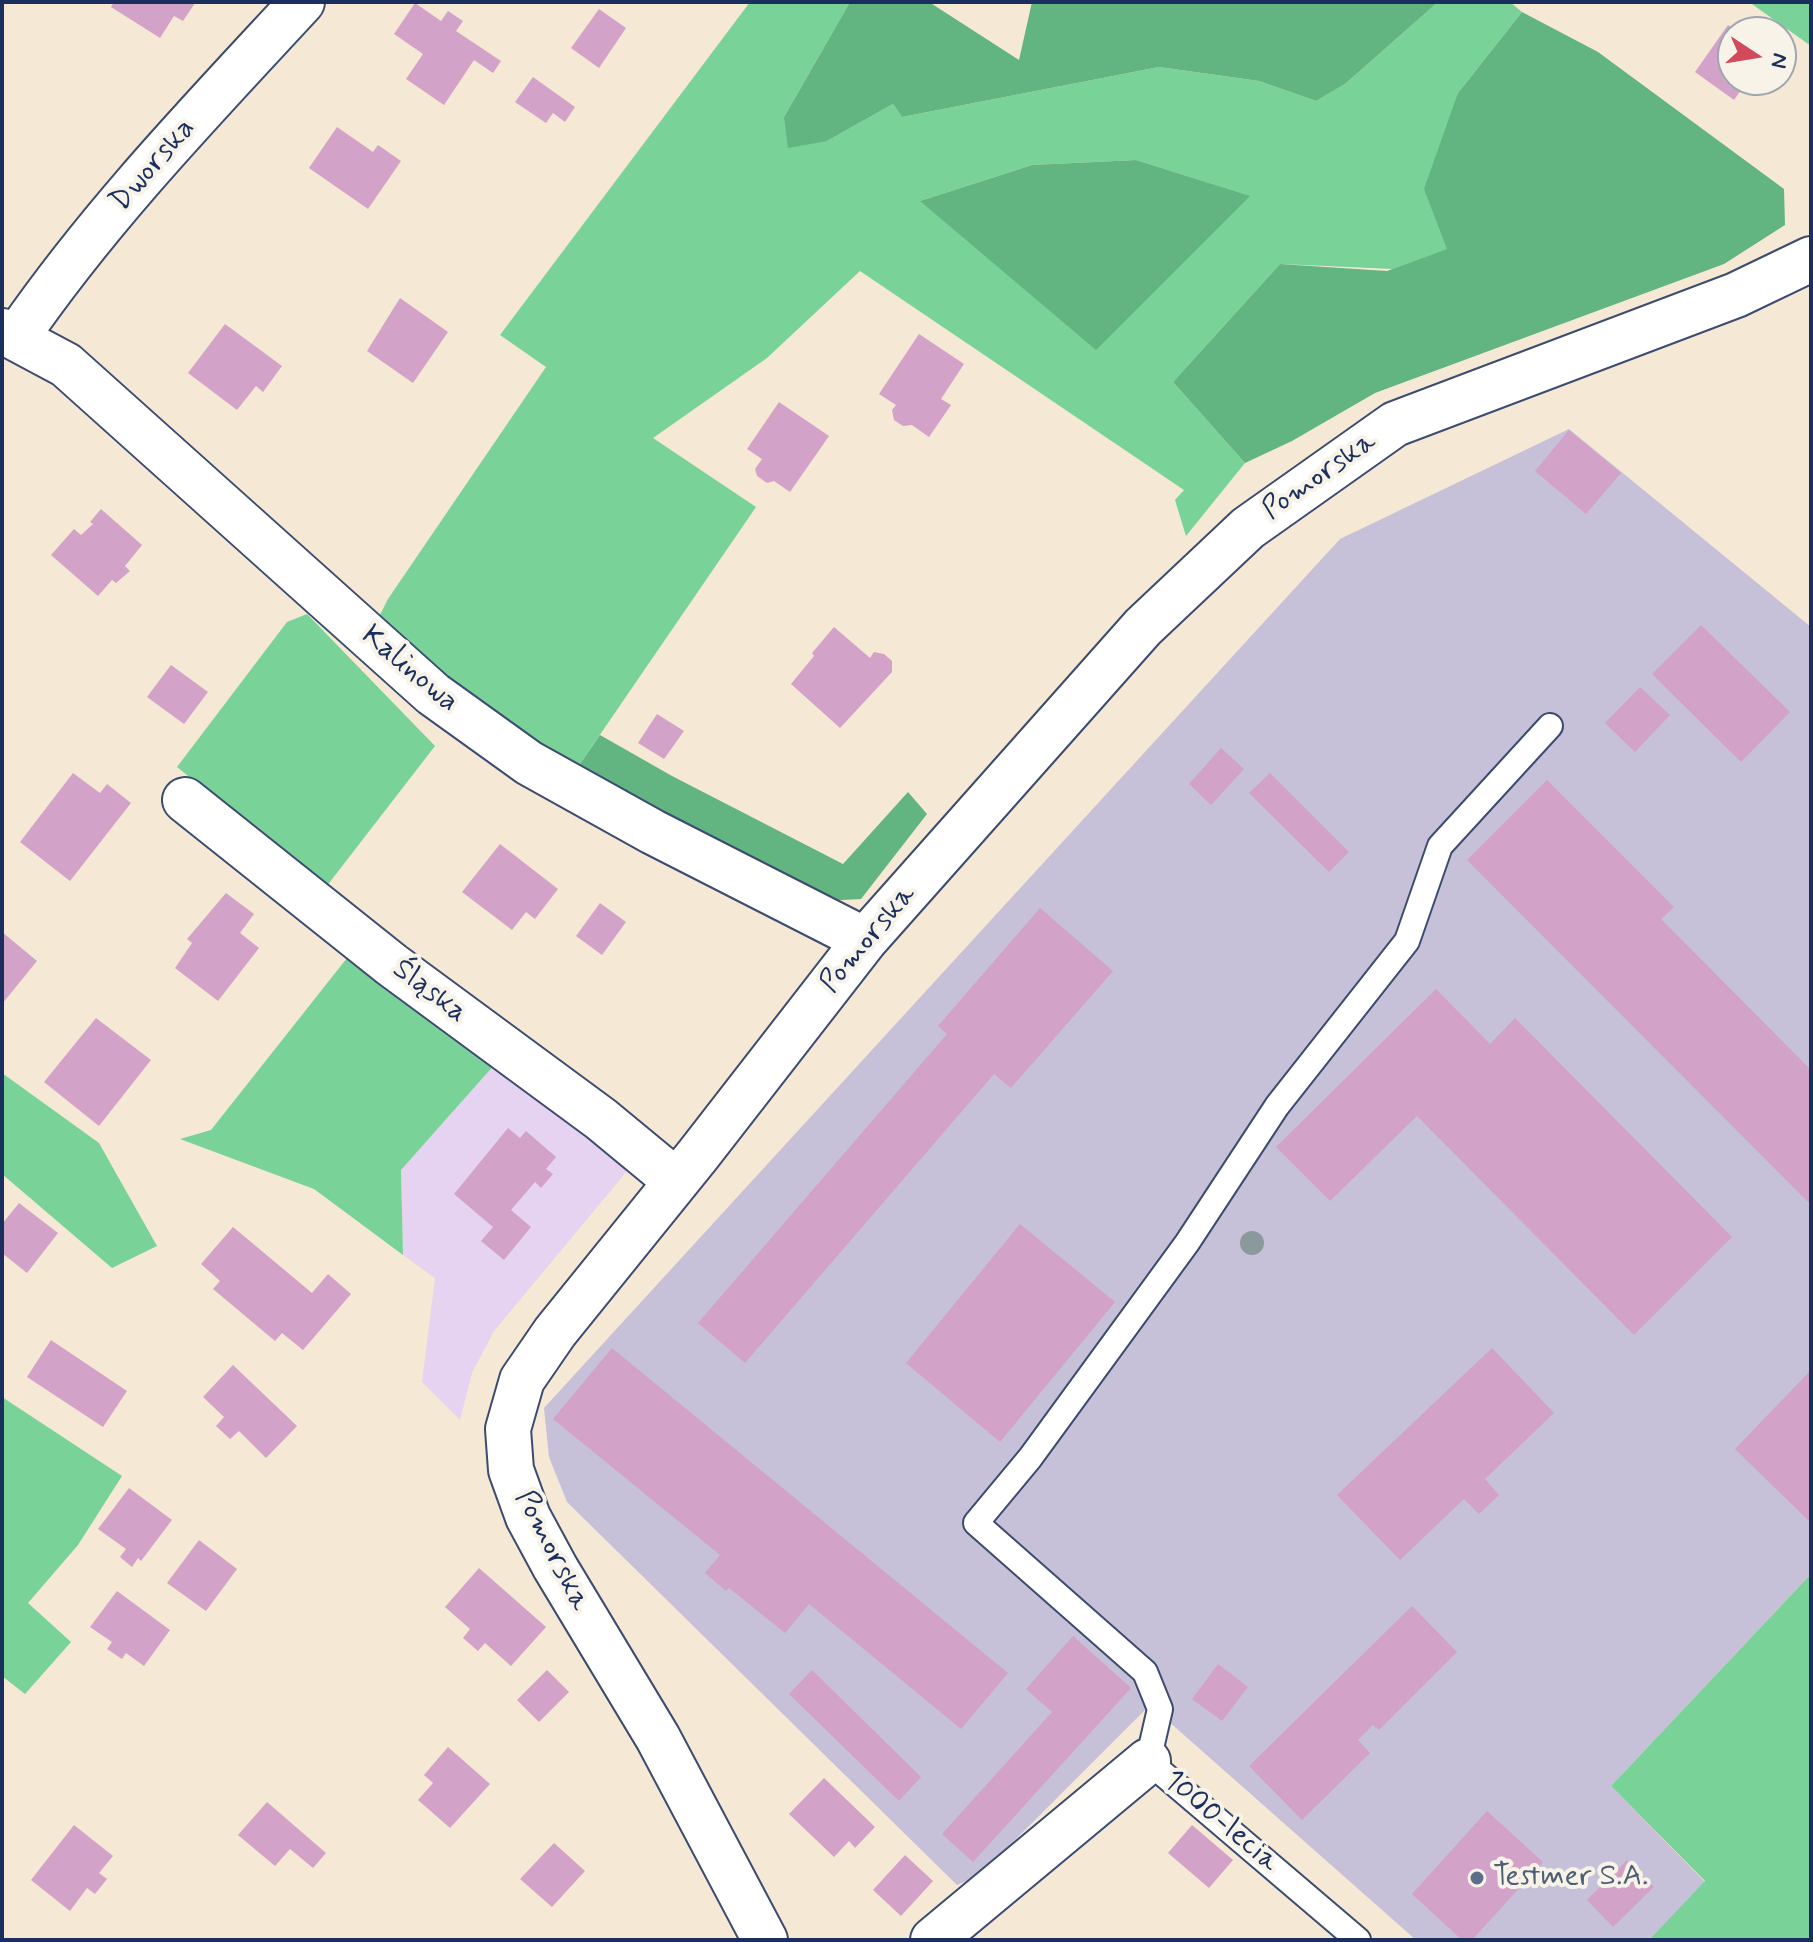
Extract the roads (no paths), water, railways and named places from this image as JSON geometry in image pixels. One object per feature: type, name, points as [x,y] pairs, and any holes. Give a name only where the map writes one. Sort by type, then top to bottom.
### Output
[{"type":"street","name":"Dworska","points":[[7,344],[58,277],[194,119],[302,2]]},
{"type":"street","name":"Pomorska","points":[[765,1940],[658,1738],[528,1517],[511,1470],[508,1429],[522,1380],[555,1332],[865,940],[1143,627],[1248,528],[1395,424],[1736,295],[1811,259]]},
{"type":"street","name":"Kalinowa","points":[[7,344],[66,365],[433,694],[529,763],[653,832],[865,940]]},
{"type":"street","name":"Śląska","points":[[185,800],[392,965],[601,1119],[676,1181]]},
{"type":"street","name":"1000-lecia","points":[[933,1940],[1148,1761]]},
{"type":"lane","points":[[1148,1761],[1160,1709],[1145,1672],[976,1523],[1030,1458],[1135,1316],[1277,1106],[1407,941],[1440,846],[1550,726]]},
{"type":"lane","name":"1000-lecia","points":[[1148,1761],[1358,1940]]},
{"type":"place","name":"Testmer S.A.","points":[[1477,1878]]}]
